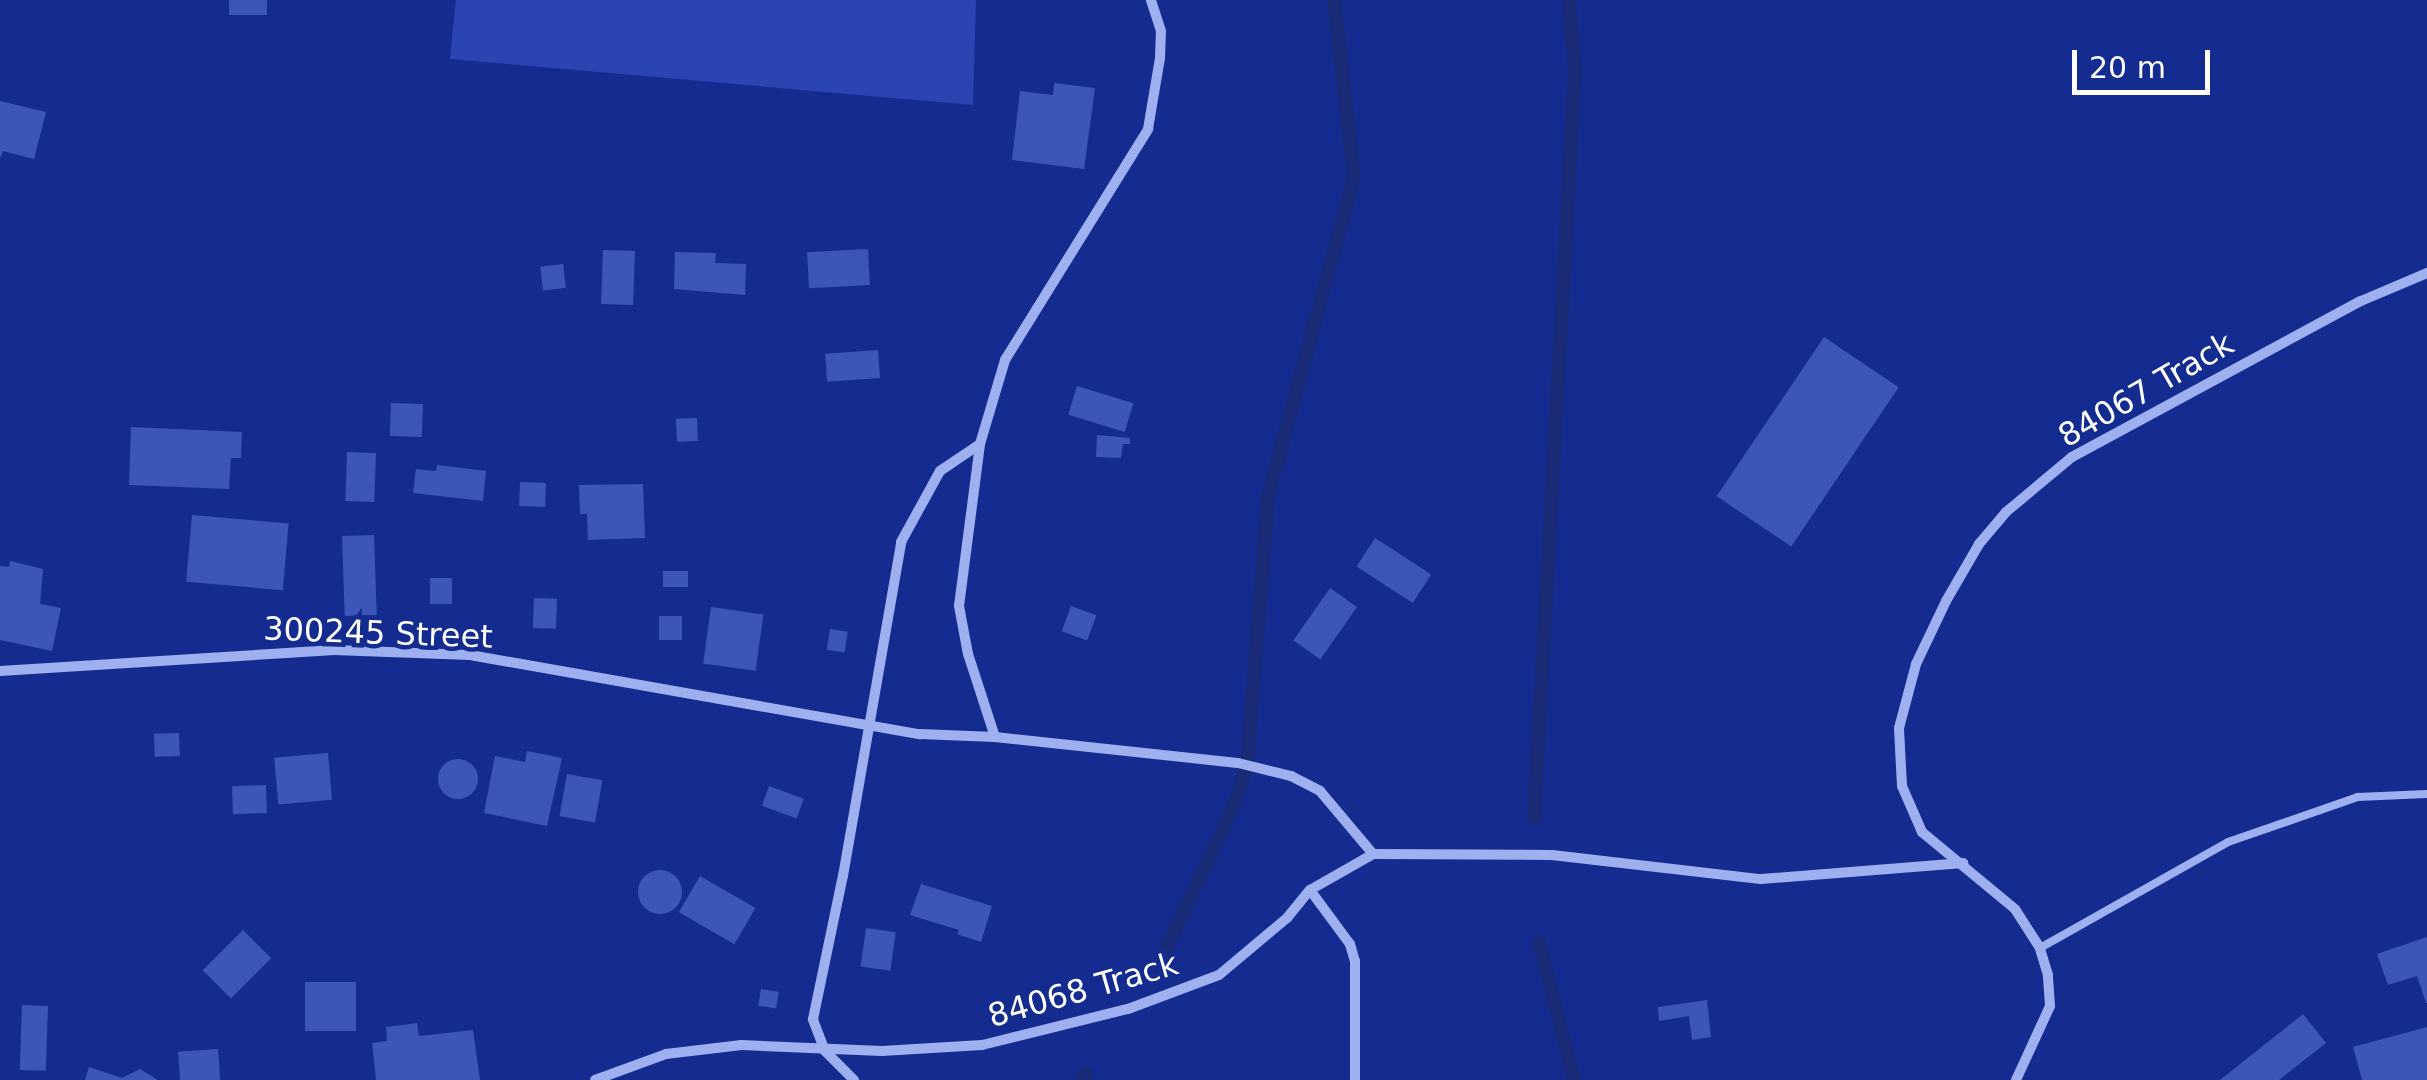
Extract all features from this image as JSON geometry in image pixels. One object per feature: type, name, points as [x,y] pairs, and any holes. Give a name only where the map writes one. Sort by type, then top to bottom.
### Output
[{"type":"street","points":[[995,737],[968,654],[960,606],[980,444],[1005,360],[1148,129],[1161,31],[1151,0]]},
{"type":"street","name":"84067 Track","points":[[2016,1080],[2050,1006],[2040,948],[2016,909],[1922,832],[1902,786],[1900,728],[1916,664],[1979,544],[2006,512],[2072,457],[2362,300],[2427,273]]},
{"type":"street","points":[[854,1080],[826,1051],[813,1019],[815,993],[828,954],[900,542],[940,470],[980,444]]},
{"type":"street","name":"300245 Street","points":[[0,671],[334,650],[470,655],[920,734],[995,737],[1238,763],[1291,776],[1320,791],[1373,854]]},
{"type":"street","points":[[1373,854],[1552,855],[1760,878],[1963,863]]},
{"type":"street","name":"84068 Track","points":[[595,1080],[666,1054],[742,1045],[826,1051],[982,1045],[1128,1009],[1219,974],[1287,918],[1310,890],[1373,854]]},
{"type":"street","points":[[1310,890],[1350,944],[1356,961],[1355,1080]]},
{"type":"lane","points":[[2040,948],[2228,842],[2358,798],[2427,794]]},
{"type":"shaded area","points":[[456,0],[976,0],[973,105],[450,59]]},
{"type":"building","points":[[229,0],[267,0],[267,15],[229,15]]},
{"type":"building","points":[[1054,83],[1095,88],[1084,169],[1012,160],[1020,91],[1053,95]]},
{"type":"building","points":[[0,101],[46,112],[34,159],[3,151],[0,158]]},
{"type":"building","points":[[868,249],[870,285],[809,288],[807,252]]},
{"type":"building","points":[[603,250],[635,251],[633,305],[601,304]]},
{"type":"building","points":[[675,252],[716,253],[715,263],[746,264],[745,295],[674,289]]},
{"type":"building","points":[[563,264],[566,288],[543,291],[540,267]]},
{"type":"building","points":[[1824,337],[1899,387],[1791,547],[1717,496]]},
{"type":"building","points":[[878,350],[880,378],[827,382],[825,354]]},
{"type":"building","points":[[1077,386],[1133,403],[1125,432],[1068,415]]},
{"type":"building","points":[[391,403],[423,404],[422,437],[390,436]]},
{"type":"building","points":[[697,418],[698,441],[677,442],[676,419]]},
{"type":"building","points":[[131,427],[242,432],[241,458],[231,458],[229,489],[129,485]]},
{"type":"building","points":[[1097,435],[1130,438],[1130,444],[1123,444],[1121,458],[1096,457]]},
{"type":"building","points":[[347,452],[376,453],[374,502],[345,501]]},
{"type":"building","points":[[437,465],[486,471],[483,501],[413,493],[416,469],[436,471]]},
{"type":"building","points":[[520,482],[546,483],[545,507],[519,506]]},
{"type":"building","points":[[643,484],[645,538],[588,540],[587,514],[580,514],[579,485]]},
{"type":"building","points":[[192,515],[289,523],[283,590],[186,582]]},
{"type":"building","points":[[374,535],[377,615],[345,616],[342,536]]},
{"type":"building","points":[[1375,538],[1431,574],[1413,603],[1356,567]]},
{"type":"building","points":[[10,561],[43,569],[40,604],[61,608],[52,651],[0,640],[0,566],[9,567]]},
{"type":"building","points":[[663,571],[688,571],[688,587],[663,587]]},
{"type":"building","points":[[430,578],[452,578],[452,604],[430,604]]},
{"type":"building","points":[[1330,588],[1357,607],[1320,659],[1293,640]]},
{"type":"building","points":[[534,598],[557,599],[556,629],[533,628]]},
{"type":"building","points":[[1071,606],[1096,615],[1087,641],[1062,631]]},
{"type":"building","points":[[711,607],[763,614],[756,671],[703,663]]},
{"type":"building","points":[[659,616],[682,616],[682,640],[659,640]]},
{"type":"building","points":[[830,629],[848,632],[844,653],[827,650]]},
{"type":"building","points":[[179,733],[180,756],[155,757],[154,734]]},
{"type":"building","points":[[527,751],[562,758],[547,826],[484,813],[495,756],[525,762]]},
{"type":"building","points":[[328,753],[332,800],[278,805],[274,758]]},
{"type":"building","points":[[458,759],[472,765],[478,779],[472,793],[458,799],[444,793],[438,779],[444,765]]},
{"type":"building","points":[[567,774],[602,780],[595,823],[560,816]]},
{"type":"building","points":[[266,785],[267,813],[233,814],[232,786]]},
{"type":"building","points":[[769,786],[804,799],[797,818],[762,806]]},
{"type":"building","points":[[660,870],[676,876],[682,892],[676,908],[660,914],[644,908],[638,892],[644,876]]},
{"type":"building","points":[[700,876],[755,908],[734,944],[679,912]]},
{"type":"building","points":[[921,884],[992,906],[981,942],[957,934],[959,930],[910,915]]},
{"type":"building","points":[[866,928],[896,932],[890,971],[861,967]]},
{"type":"building","points":[[243,930],[271,958],[231,999],[203,970]]},
{"type":"building","points":[[2427,937],[2426,1003],[2417,976],[2388,985],[2377,954]]},
{"type":"building","points":[[305,982],[356,982],[356,1031],[305,1031]]},
{"type":"building","points":[[761,989],[779,992],[776,1009],[758,1006]]},
{"type":"building","points":[[1707,1000],[1711,1037],[1692,1040],[1689,1016],[1659,1021],[1658,1007]]},
{"type":"building","points":[[22,1005],[48,1006],[46,1071],[20,1070]]},
{"type":"building","points":[[2303,1014],[2326,1043],[2279,1080],[2220,1080]]},
{"type":"building","points":[[417,1023],[419,1036],[473,1030],[480,1080],[376,1080],[372,1043],[387,1041],[386,1027]]},
{"type":"building","points":[[2427,1027],[2427,1080],[2362,1080],[2353,1047]]},
{"type":"building","points":[[218,1049],[220,1080],[180,1080],[178,1052]]},
{"type":"building","points":[[89,1067],[122,1078],[140,1069],[158,1080],[85,1080]]},
{"type":"waterway","points":[[1158,966],[1236,801],[1247,765],[1268,496],[1354,177],[1334,0]]},
{"type":"waterway","points":[[1534,818],[1575,69],[1569,0]]},
{"type":"waterway","points":[[1539,942],[1574,1080]]},
{"type":"waterway","points":[[1082,1080],[1086,1073]]}]
